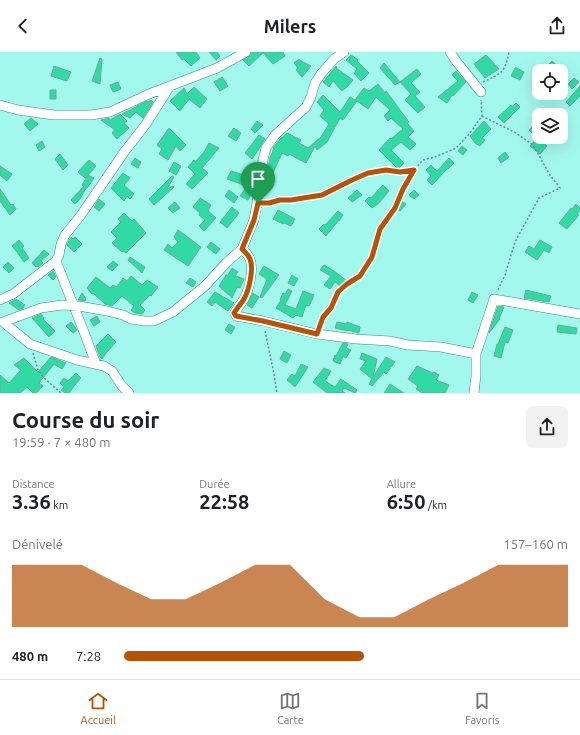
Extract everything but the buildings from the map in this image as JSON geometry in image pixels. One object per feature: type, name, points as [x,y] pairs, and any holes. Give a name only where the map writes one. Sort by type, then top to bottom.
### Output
[{"type":"street","points":[[0,105],[18,110],[54,115],[91,115],[110,112],[149,94],[217,68],[246,52]]},
{"type":"street","points":[[1,322],[41,308],[62,305],[74,305],[107,311],[124,315],[131,319],[145,321],[154,321],[173,312],[205,286],[227,262],[242,249],[254,220],[266,148],[275,135],[306,107],[311,98],[315,83],[321,74],[334,59],[344,52]]},
{"type":"street","points":[[450,52],[480,92]]},
{"type":"street","points":[[0,300],[13,294],[56,261],[65,235],[146,124],[170,86]]},
{"type":"street","points":[[242,249],[248,254],[251,260],[252,268],[250,285],[244,300],[235,311],[235,315],[237,317],[263,321],[317,334],[441,347],[476,354]]},
{"type":"street","points":[[56,261],[96,364]]},
{"type":"street","points":[[474,393],[476,354],[494,299],[580,314]]},
{"type":"street","points":[[1,322],[30,344],[77,360],[104,366],[112,371],[122,386],[129,393]]},
{"type":"path","points":[[317,334],[323,317],[331,308],[338,292],[360,276],[372,257],[380,229],[395,208],[403,189],[414,170],[423,160],[435,157],[456,148],[470,133],[482,116],[480,92],[481,83],[500,74],[506,64],[509,52]]},
{"type":"path","points":[[482,116],[516,133],[533,144],[550,175],[560,188],[539,198],[515,242],[506,275],[494,299]]},
{"type":"path","points":[[258,203],[269,203],[280,200],[291,200],[322,195],[368,173],[386,170],[400,172],[414,170]]},
{"type":"path","points":[[263,321],[277,393]]},
{"type":"path","points":[[30,344],[38,370],[44,378],[61,393]]},
{"type":"route","points":[[386,170],[400,172],[414,170],[403,189],[395,208],[380,229],[372,257],[360,276],[338,292],[331,308],[323,317],[317,334],[263,321],[237,317],[234,313],[244,300],[250,285],[252,268],[251,260],[248,254],[242,249],[254,220],[258,203],[269,203],[280,200],[291,200],[322,195],[368,173],[386,170]]}]
